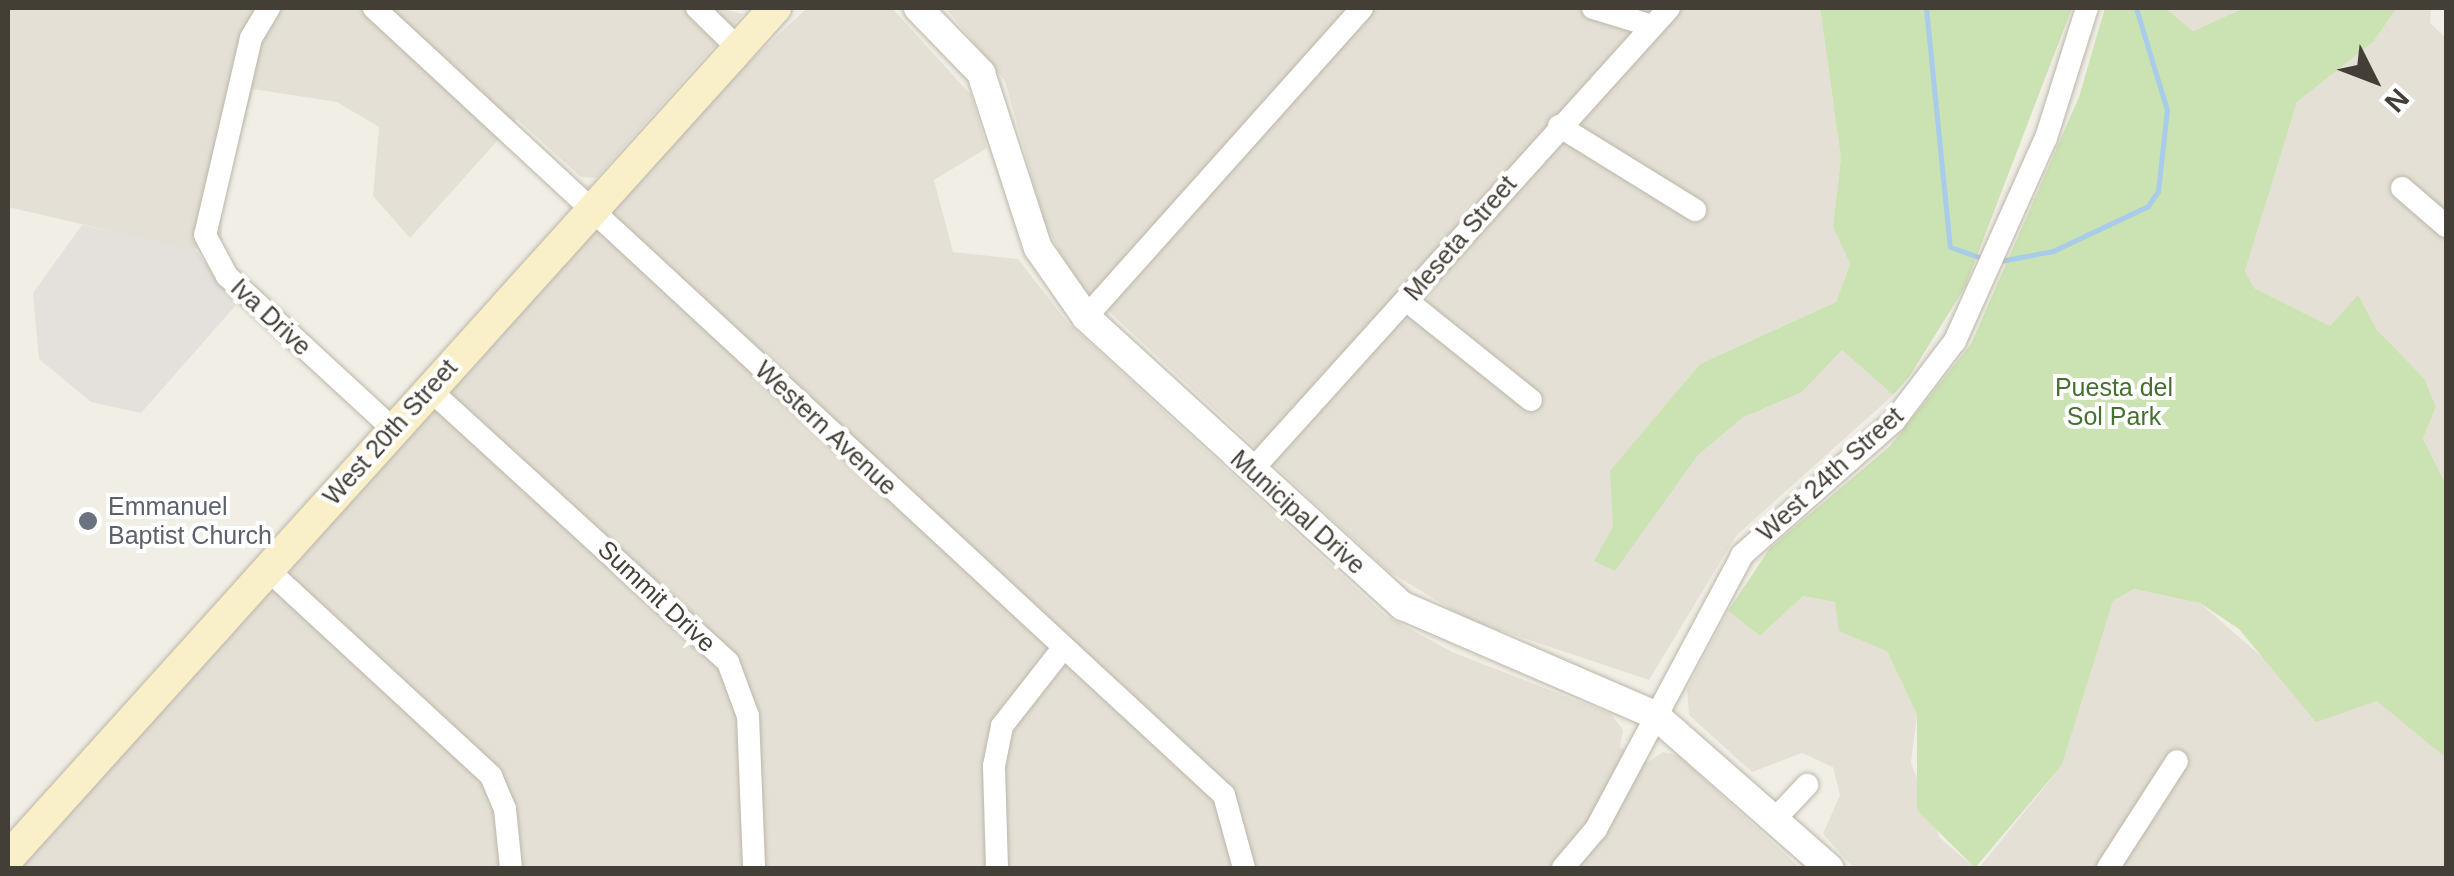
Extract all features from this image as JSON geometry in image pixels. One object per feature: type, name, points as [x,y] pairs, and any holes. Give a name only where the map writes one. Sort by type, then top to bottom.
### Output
[{"type":"main road","name":"West 20th Street","points":[[8,858],[750,29],[775,8]]},
{"type":"street","name":"Iva Drive","points":[[270,8],[251,38],[206,235],[227,276],[393,429]]},
{"type":"street","name":"Western Avenue","points":[[374,8],[1224,795],[1244,868]]},
{"type":"street","points":[[697,8],[750,29]]},
{"type":"street","name":"Municipal Drive","points":[[918,8],[981,73],[1038,248],[1086,317],[1252,470],[1426,620],[1655,716],[1829,868]]},
{"type":"street","points":[[1086,317],[1362,8]]},
{"type":"street","points":[[1593,8],[1652,26]]},
{"type":"street","name":"Meseta Street","points":[[1252,470],[1669,8]]},
{"type":"street","name":"West 24th Street","points":[[1562,868],[1596,829],[1742,555],[1894,420],[1954,342],[2046,138],[2087,8]]},
{"type":"street","points":[[1559,126],[1695,210]]},
{"type":"street","points":[[2402,188],[2446,226]]},
{"type":"street","points":[[1406,300],[1531,400]]},
{"type":"street","name":"Summit Drive","points":[[429,388],[728,662],[748,716],[754,868]]},
{"type":"street","points":[[267,569],[491,776],[505,808],[511,868]]},
{"type":"street","points":[[997,868],[996,746],[1011,708],[1064,647]]},
{"type":"street","points":[[2108,868],[2177,761]]},
{"type":"street","points":[[1775,820],[1807,784]]},
{"type":"shaded area","points":[[8,8],[718,8],[743,14],[596,178],[581,177],[517,119],[410,238],[373,196],[379,127],[337,102],[253,89],[221,208],[222,240],[193,250],[8,207]]},
{"type":"shaded area","points":[[807,8],[892,8],[971,95],[987,148],[934,180],[953,252],[1018,259],[1068,323],[1385,615],[1452,652],[1611,714],[1623,730],[1620,747],[1648,762],[1663,752],[1679,756],[1800,868],[20,868],[733,77]]},
{"type":"shaded area","points":[[946,8],[1820,8],[1841,158],[1833,226],[1850,264],[1836,302],[1700,364],[1611,471],[1615,571],[1698,455],[1742,418],[1802,392],[1842,350],[1893,395],[1736,536],[1649,680],[1469,620],[1388,571],[1075,280],[1045,224],[1005,81]]},
{"type":"shaded area","points":[[2165,8],[2244,8],[2193,31]]},
{"type":"shaded area","points":[[2397,8],[2431,8],[2430,23],[2446,38],[2446,485],[2423,438],[2436,407],[2424,378],[2377,330],[2358,296],[2330,326],[2254,288],[2245,271],[2297,102],[2373,42]]},
{"type":"shaded area","points":[[82,225],[195,249],[236,305],[141,413],[91,402],[39,359],[33,293]]},
{"type":"shaded area","points":[[2134,589],[2200,603],[2269,663],[2377,701],[2411,723],[2446,758],[2446,868],[1979,868],[2062,765],[2113,601]]},
{"type":"shaded area","points":[[1803,596],[1835,602],[1887,651],[1917,715],[1911,763],[1940,838],[1975,868],[1854,868],[1823,834],[1840,795],[1833,767],[1802,753],[1752,772],[1689,715],[1687,689],[1728,611],[1760,636]]},
{"type":"green space","points":[[1820,8],[2072,8],[1965,287],[1909,377],[1893,395],[1842,350],[1802,392],[1742,418],[1698,455],[1615,571],[1594,561],[1613,527],[1610,471],[1700,364],[1836,302],[1850,264],[1833,226],[1841,158]]},
{"type":"green space","name":"Puesta del Sol Park","points":[[2105,8],[2165,8],[2193,31],[2244,8],[2397,8],[2373,42],[2297,102],[2245,271],[2254,288],[2330,326],[2358,295],[2377,330],[2424,378],[2436,407],[2423,438],[2446,485],[2446,758],[2377,701],[2316,722],[2239,629],[2200,603],[2134,589],[2113,601],[2062,765],[1975,868],[1917,810],[1917,715],[1887,651],[1839,631],[1835,602],[1803,596],[1760,636],[1728,611],[1770,548],[1890,446],[1971,344],[2079,97]]},
{"type":"waterway","points":[[1926,8],[1950,247],[1985,259]]},
{"type":"waterway","points":[[2000,261],[2053,251],[2148,206],[2158,191],[2167,110],[2136,8]]},
{"type":"place","name":"Emmanuel Baptist Church","points":[[88,521]]}]
